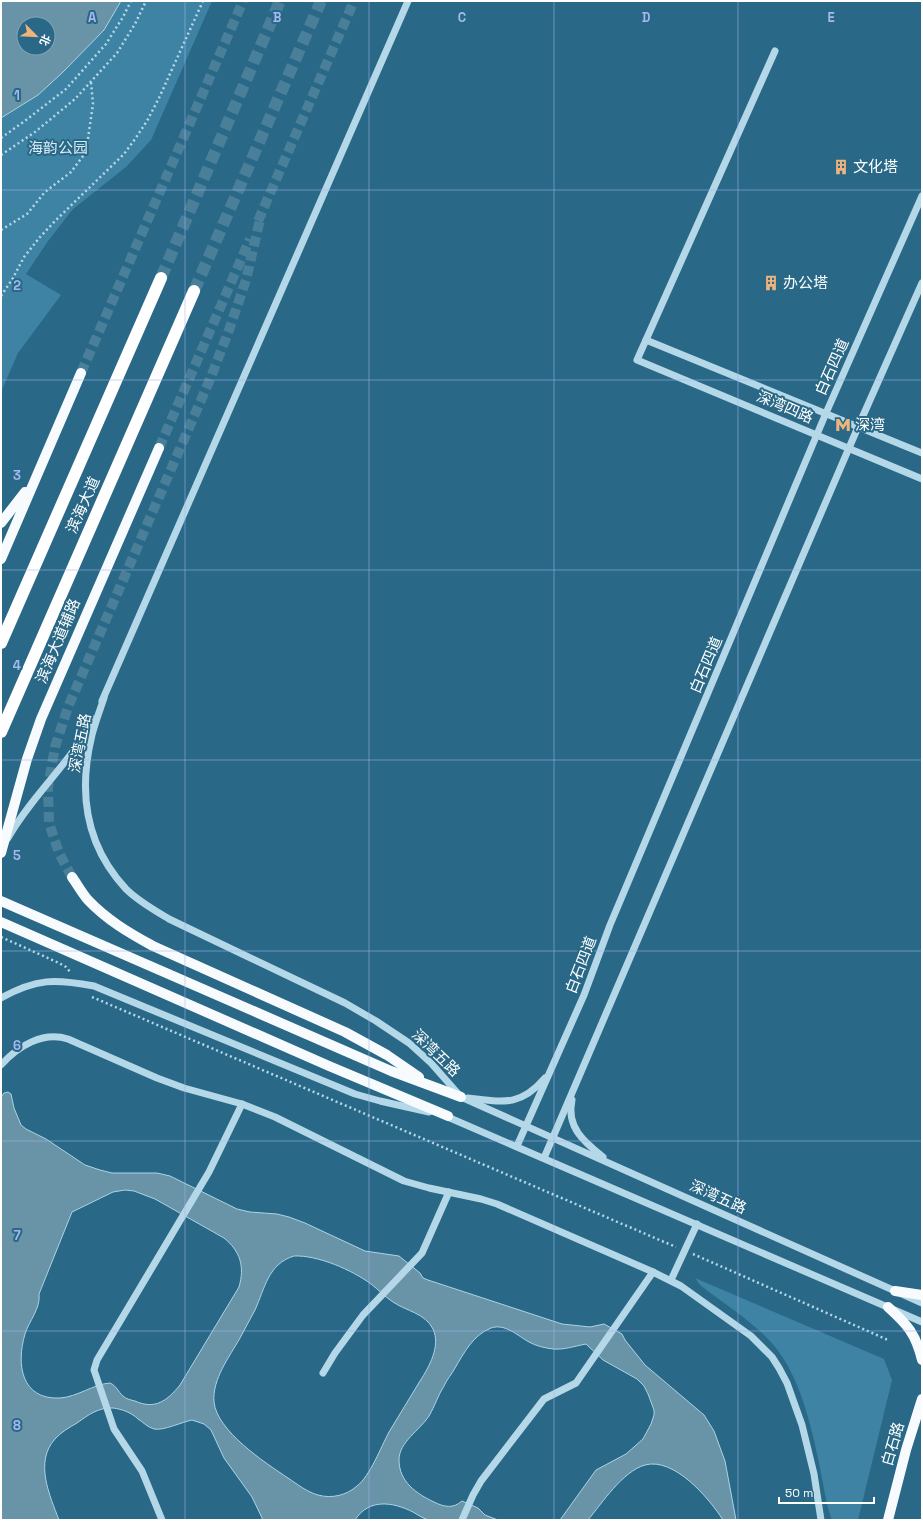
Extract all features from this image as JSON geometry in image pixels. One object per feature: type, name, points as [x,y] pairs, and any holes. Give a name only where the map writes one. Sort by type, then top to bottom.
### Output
[{"type":"highway","name":"滨海大道","points":[[1,643],[161,278]]},
{"type":"highway","name":"滨海大道","points":[[1,732],[194,291]]},
{"type":"main road","points":[[1,558],[82,374]]},
{"type":"main road","name":"滨海大道辅路","points":[[2,850],[27,759],[41,719],[159,448]]},
{"type":"main road","points":[[1,523],[25,493],[41,467]]},
{"type":"main road","points":[[72,877],[87,899],[104,916],[125,931],[153,946],[345,1032],[387,1054],[430,1086]]},
{"type":"main road","points":[[1,901],[391,1071],[462,1097]]},
{"type":"main road","points":[[1,922],[329,1066],[448,1116]]},
{"type":"main road","points":[[895,1291],[922,1295]]},
{"type":"main road","points":[[888,1307],[904,1321],[913,1335],[919,1348],[922,1360]]},
{"type":"main road","name":"白石路","points":[[888,1520],[906,1450],[922,1399]]},
{"type":"street","points":[[2,850],[13,828],[68,759],[88,730],[104,698],[408,1]]},
{"type":"street","points":[[646,340],[775,51]]},
{"type":"street","name":"白石四道","points":[[517,1146],[584,995],[617,910],[826,413],[922,196]]},
{"type":"street","points":[[544,1158],[858,427],[922,283]]},
{"type":"street","name":"深湾四路","points":[[922,453],[646,340],[637,360],[922,479]]},
{"type":"street","name":"深湾五路","points":[[104,698],[90,742],[86,764],[85,797],[89,824],[98,848],[112,871],[127,889],[146,905],[169,918],[345,1003],[376,1020],[410,1043],[431,1063],[462,1097],[922,1303]]},
{"type":"street","points":[[1,998],[26,986],[46,981],[65,981],[94,986],[355,1094],[380,1102],[448,1116],[922,1322]]},
{"type":"street","points":[[1,1065],[16,1051],[30,1043],[42,1038],[60,1037],[157,1078],[184,1088],[242,1104],[293,1125],[404,1181],[497,1204],[671,1280],[690,1291],[751,1336],[772,1357],[779,1368],[802,1425],[814,1474],[821,1520]]},
{"type":"street","points":[[462,1097],[500,1101],[520,1098],[528,1095],[551,1071]]},
{"type":"street","points":[[576,1086],[571,1106],[573,1124],[579,1136],[588,1145],[613,1164]]},
{"type":"street","points":[[162,1520],[142,1471],[114,1429],[94,1370],[96,1360],[209,1172],[242,1104]]},
{"type":"street","points":[[323,1373],[335,1353],[363,1315],[422,1253],[449,1192]]},
{"type":"street","points":[[671,1280],[697,1224]]},
{"type":"street","points":[[462,1520],[481,1481],[544,1399],[576,1383],[653,1272]]},
{"type":"path","points":[[1,138],[66,88],[106,44],[123,18],[131,1]]},
{"type":"path","points":[[1,155],[35,132],[75,99],[117,53],[135,24],[146,1]]},
{"type":"path","points":[[1,296],[13,278],[24,256],[40,237],[119,159],[135,139],[147,121],[159,98],[202,1]]},
{"type":"path","points":[[1,230],[27,214],[45,192],[71,172],[86,152],[93,104],[91,82]]},
{"type":"path","points":[[1,937],[66,967],[71,972],[73,978]]},
{"type":"path","points":[[90,996],[685,1250],[888,1340]]},
{"type":"green space","name":"海韵公园","points":[[121,1],[212,1],[151,140],[126,167],[73,209],[48,241],[26,274],[61,295],[18,353],[1,392],[1,118],[38,95],[104,30]]},
{"type":"green space","points":[[695,1278],[884,1359],[892,1380],[858,1520],[832,1520],[828,1508],[809,1419],[793,1375],[782,1356],[761,1332],[700,1285]]},
{"type":"shaded area","points":[[1,1],[121,1],[104,30],[38,95],[1,118]]},
{"type":"shaded area","points":[[8,1092],[11,1094],[14,1108],[21,1125],[46,1139],[85,1165],[112,1173],[157,1173],[170,1176],[237,1209],[289,1217],[365,1251],[399,1256],[420,1273],[423,1278],[428,1280],[562,1324],[590,1327],[604,1324],[622,1334],[645,1365],[704,1415],[714,1431],[725,1461],[736,1520],[723,1520],[709,1501],[690,1481],[667,1467],[656,1464],[645,1465],[637,1468],[629,1474],[614,1488],[588,1520],[560,1520],[596,1470],[626,1454],[643,1439],[651,1424],[654,1410],[644,1386],[637,1379],[603,1360],[586,1344],[561,1349],[547,1348],[538,1346],[511,1331],[501,1327],[496,1327],[491,1328],[479,1335],[470,1345],[440,1393],[429,1416],[402,1448],[399,1460],[402,1475],[410,1486],[421,1495],[445,1506],[459,1504],[462,1501],[478,1508],[485,1515],[498,1520],[429,1520],[397,1506],[382,1504],[367,1508],[355,1520],[263,1520],[252,1497],[224,1458],[211,1430],[204,1424],[192,1420],[167,1428],[154,1429],[147,1426],[130,1413],[123,1410],[108,1408],[98,1410],[90,1414],[60,1434],[49,1448],[45,1468],[46,1479],[48,1490],[59,1520],[1,1520],[1,1097],[4,1093]],"holes":[[[125,1190],[134,1191],[155,1199],[224,1238],[234,1248],[240,1260],[241,1279],[239,1287],[180,1385],[170,1396],[160,1402],[149,1405],[126,1398],[110,1383],[60,1398],[47,1397],[37,1393],[29,1387],[24,1378],[21,1357],[22,1345],[25,1334],[38,1304],[39,1294],[72,1212],[113,1192]],[[294,1256],[303,1256],[334,1264],[363,1279],[393,1302],[425,1319],[433,1329],[436,1342],[430,1363],[389,1432],[371,1468],[362,1481],[349,1492],[329,1497],[310,1492],[255,1455],[232,1435],[223,1424],[217,1413],[214,1402],[214,1393],[222,1368],[255,1310],[268,1278],[278,1265]]]},
{"type":"tunnel","points":[[81,373],[243,1]]},
{"type":"tunnel","points":[[161,278],[280,1]]},
{"type":"tunnel","points":[[194,291],[321,1]]},
{"type":"tunnel","points":[[258,221],[354,1]]},
{"type":"tunnel","points":[[72,877],[59,853],[49,823],[48,788],[55,747],[68,707],[211,377],[246,280],[261,215]]},
{"type":"tunnel","points":[[159,448],[250,239]]},
{"type":"place","name":"文化塔","points":[[841,167]]},
{"type":"place","name":"办公塔","points":[[771,283]]},
{"type":"place","name":"深湾","points":[[843,425]]}]
